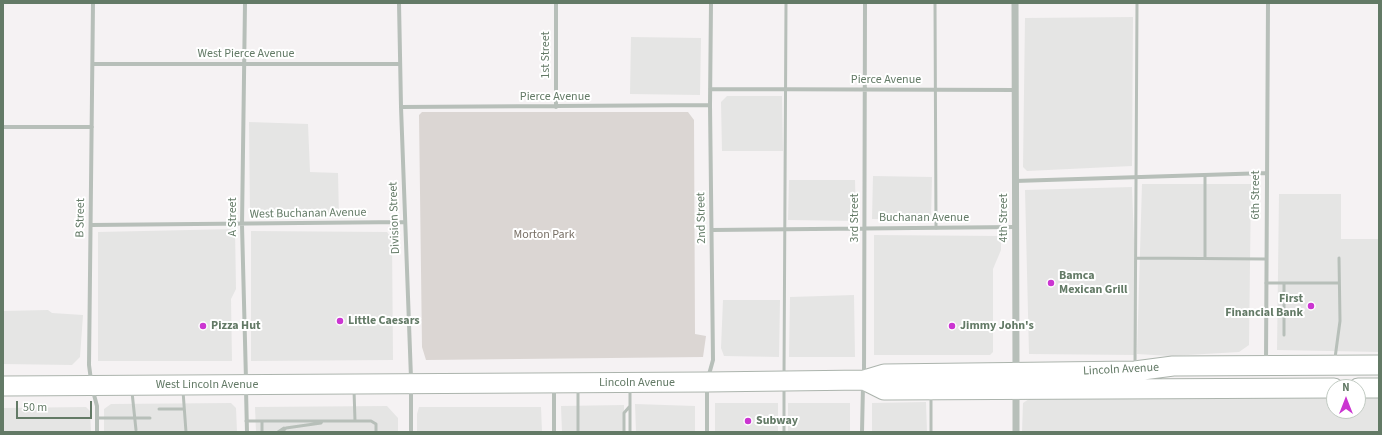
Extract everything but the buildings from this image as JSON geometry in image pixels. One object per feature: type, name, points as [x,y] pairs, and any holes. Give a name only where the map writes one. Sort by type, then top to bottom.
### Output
[{"type":"main road","name":"Lincoln Avenue","points":[[411,384],[864,380],[884,374],[1016,381],[1266,376],[1334,365],[1379,365]]},
{"type":"main road","name":"Lincoln Avenue","points":[[864,380],[884,390],[931,390],[1135,371],[1173,366],[1266,376],[1326,387]]},
{"type":"main road","name":"West Lincoln Avenue","points":[[3,386],[92,384],[411,384]]},
{"type":"main road","points":[[1366,388],[1379,388]]},
{"type":"street","name":"B Street","points":[[93,3],[92,225],[89,365],[97,406],[97,432]]},
{"type":"street","name":"A Street","points":[[245,3],[242,225],[247,432]]},
{"type":"street","name":"Division Street","points":[[399,3],[400,107],[411,384],[411,432]]},
{"type":"street","name":"1st Street","points":[[556,3],[556,107]]},
{"type":"street","name":"2nd Street","points":[[707,432],[707,382],[713,360],[710,105],[711,3]]},
{"type":"street","name":"3rd Street","points":[[862,432],[864,380],[865,3]]},
{"type":"street","name":"4th Street","points":[[1015,3],[1016,432]]},
{"type":"street","name":"6th Street","points":[[1266,376],[1268,3]]},
{"type":"street","name":"West Pierce Avenue","points":[[93,64],[400,64]]},
{"type":"street","name":"Pierce Avenue","points":[[710,89],[1015,90]]},
{"type":"street","name":"Pierce Avenue","points":[[400,107],[710,105]]},
{"type":"street","points":[[3,127],[92,127]]},
{"type":"street","points":[[1015,181],[1266,173]]},
{"type":"street","name":"West Buchanan Avenue","points":[[92,225],[242,225],[405,222]]},
{"type":"street","name":"Buchanan Avenue","points":[[712,230],[1015,228]]},
{"type":"street","points":[[554,383],[554,432]]},
{"type":"lane","points":[[784,432],[784,89],[786,3]]},
{"type":"lane","points":[[935,3],[936,228]]},
{"type":"lane","points":[[1135,371],[1138,3]]},
{"type":"lane","points":[[1205,175],[1205,258]]},
{"type":"lane","points":[[1136,258],[1266,259]]},
{"type":"lane","points":[[1334,365],[1340,321],[1339,258]]},
{"type":"lane","points":[[1266,283],[1339,283]]},
{"type":"lane","points":[[1284,283],[1284,335]]},
{"type":"lane","points":[[578,383],[578,432]]},
{"type":"lane","points":[[630,383],[630,432]]},
{"type":"lane","points":[[354,384],[355,421]]},
{"type":"lane","points":[[132,385],[136,430]]},
{"type":"lane","points":[[183,385],[186,432]]},
{"type":"lane","points":[[931,390],[931,432]]},
{"type":"lane","points":[[624,432],[624,413],[630,406]]},
{"type":"lane","points":[[159,409],[184,409]]},
{"type":"lane","points":[[97,418],[150,418]]},
{"type":"lane","points":[[246,421],[375,422],[376,432]]},
{"type":"lane","points":[[262,421],[262,432]]},
{"type":"lane","points":[[278,432],[286,428],[321,423],[322,421]]},
{"type":"lane","points":[[282,432],[286,428]]},
{"type":"shaded area","points":[[1133,17],[1132,166],[1027,171],[1023,167],[1025,18]]},
{"type":"shaded area","points":[[631,37],[701,38],[700,95],[630,94]]},
{"type":"shaded area","points":[[727,96],[782,96],[783,151],[722,151],[721,102]]},
{"type":"shaded area","points":[[249,122],[308,124],[310,172],[338,173],[339,217],[250,216]]},
{"type":"shaded area","points":[[873,176],[932,177],[931,220],[872,219]]},
{"type":"shaded area","points":[[789,180],[855,180],[856,221],[788,220]]},
{"type":"shaded area","points":[[1142,184],[1251,184],[1249,345],[1239,352],[1170,356],[1137,354]]},
{"type":"shaded area","points":[[1132,187],[1137,320],[1136,355],[1029,354],[1025,190]]},
{"type":"shaded area","points":[[1279,194],[1341,194],[1341,239],[1379,239],[1379,352],[1277,350]]},
{"type":"shaded area","points":[[235,229],[236,289],[231,299],[232,361],[98,361],[98,232]]},
{"type":"shaded area","points":[[251,231],[387,232],[392,239],[393,360],[251,361]]},
{"type":"shaded area","points":[[874,235],[1001,236],[1001,250],[993,269],[993,352],[990,355],[874,355]]},
{"type":"shaded area","points":[[854,295],[855,357],[789,357],[790,297]]},
{"type":"shaded area","points":[[723,300],[780,300],[779,357],[724,356],[721,348]]},
{"type":"shaded area","points":[[48,310],[52,313],[83,315],[80,357],[72,365],[3,364],[3,311]]},
{"type":"shaded area","points":[[1038,393],[1326,393],[1326,419],[1366,419],[1366,393],[1379,393],[1379,432],[1022,432],[1023,403]]},
{"type":"shaded area","points":[[926,402],[927,432],[872,432],[872,403]]},
{"type":"shaded area","points":[[231,403],[236,408],[237,432],[104,432],[104,409],[111,404]]},
{"type":"shaded area","points":[[715,403],[778,403],[778,432],[715,432]]},
{"type":"shaded area","points":[[788,403],[850,403],[850,432],[788,432]]},
{"type":"shaded area","points":[[635,404],[695,406],[695,432],[636,432]]},
{"type":"shaded area","points":[[624,405],[624,432],[562,432],[561,406]]},
{"type":"shaded area","points":[[387,406],[398,418],[398,432],[256,432],[255,407]]},
{"type":"shaded area","points":[[86,407],[90,411],[91,432],[3,432],[3,408]]},
{"type":"shaded area","points":[[419,407],[541,407],[542,432],[417,432],[417,414]]},
{"type":"green space","name":"Morton Park","points":[[422,112],[688,112],[694,120],[695,334],[706,336],[703,357],[426,360],[422,347],[419,115]]},
{"type":"place","name":"Bamca Mexican Grill","points":[[1051,283]]},
{"type":"place","name":"First Financial Bank","points":[[1311,306]]},
{"type":"place","name":"Little Caesars","points":[[340,321]]},
{"type":"place","name":"Pizza Hut","points":[[203,326]]},
{"type":"place","name":"Jimmy John's","points":[[952,326]]},
{"type":"place","name":"Subway","points":[[748,421]]}]
